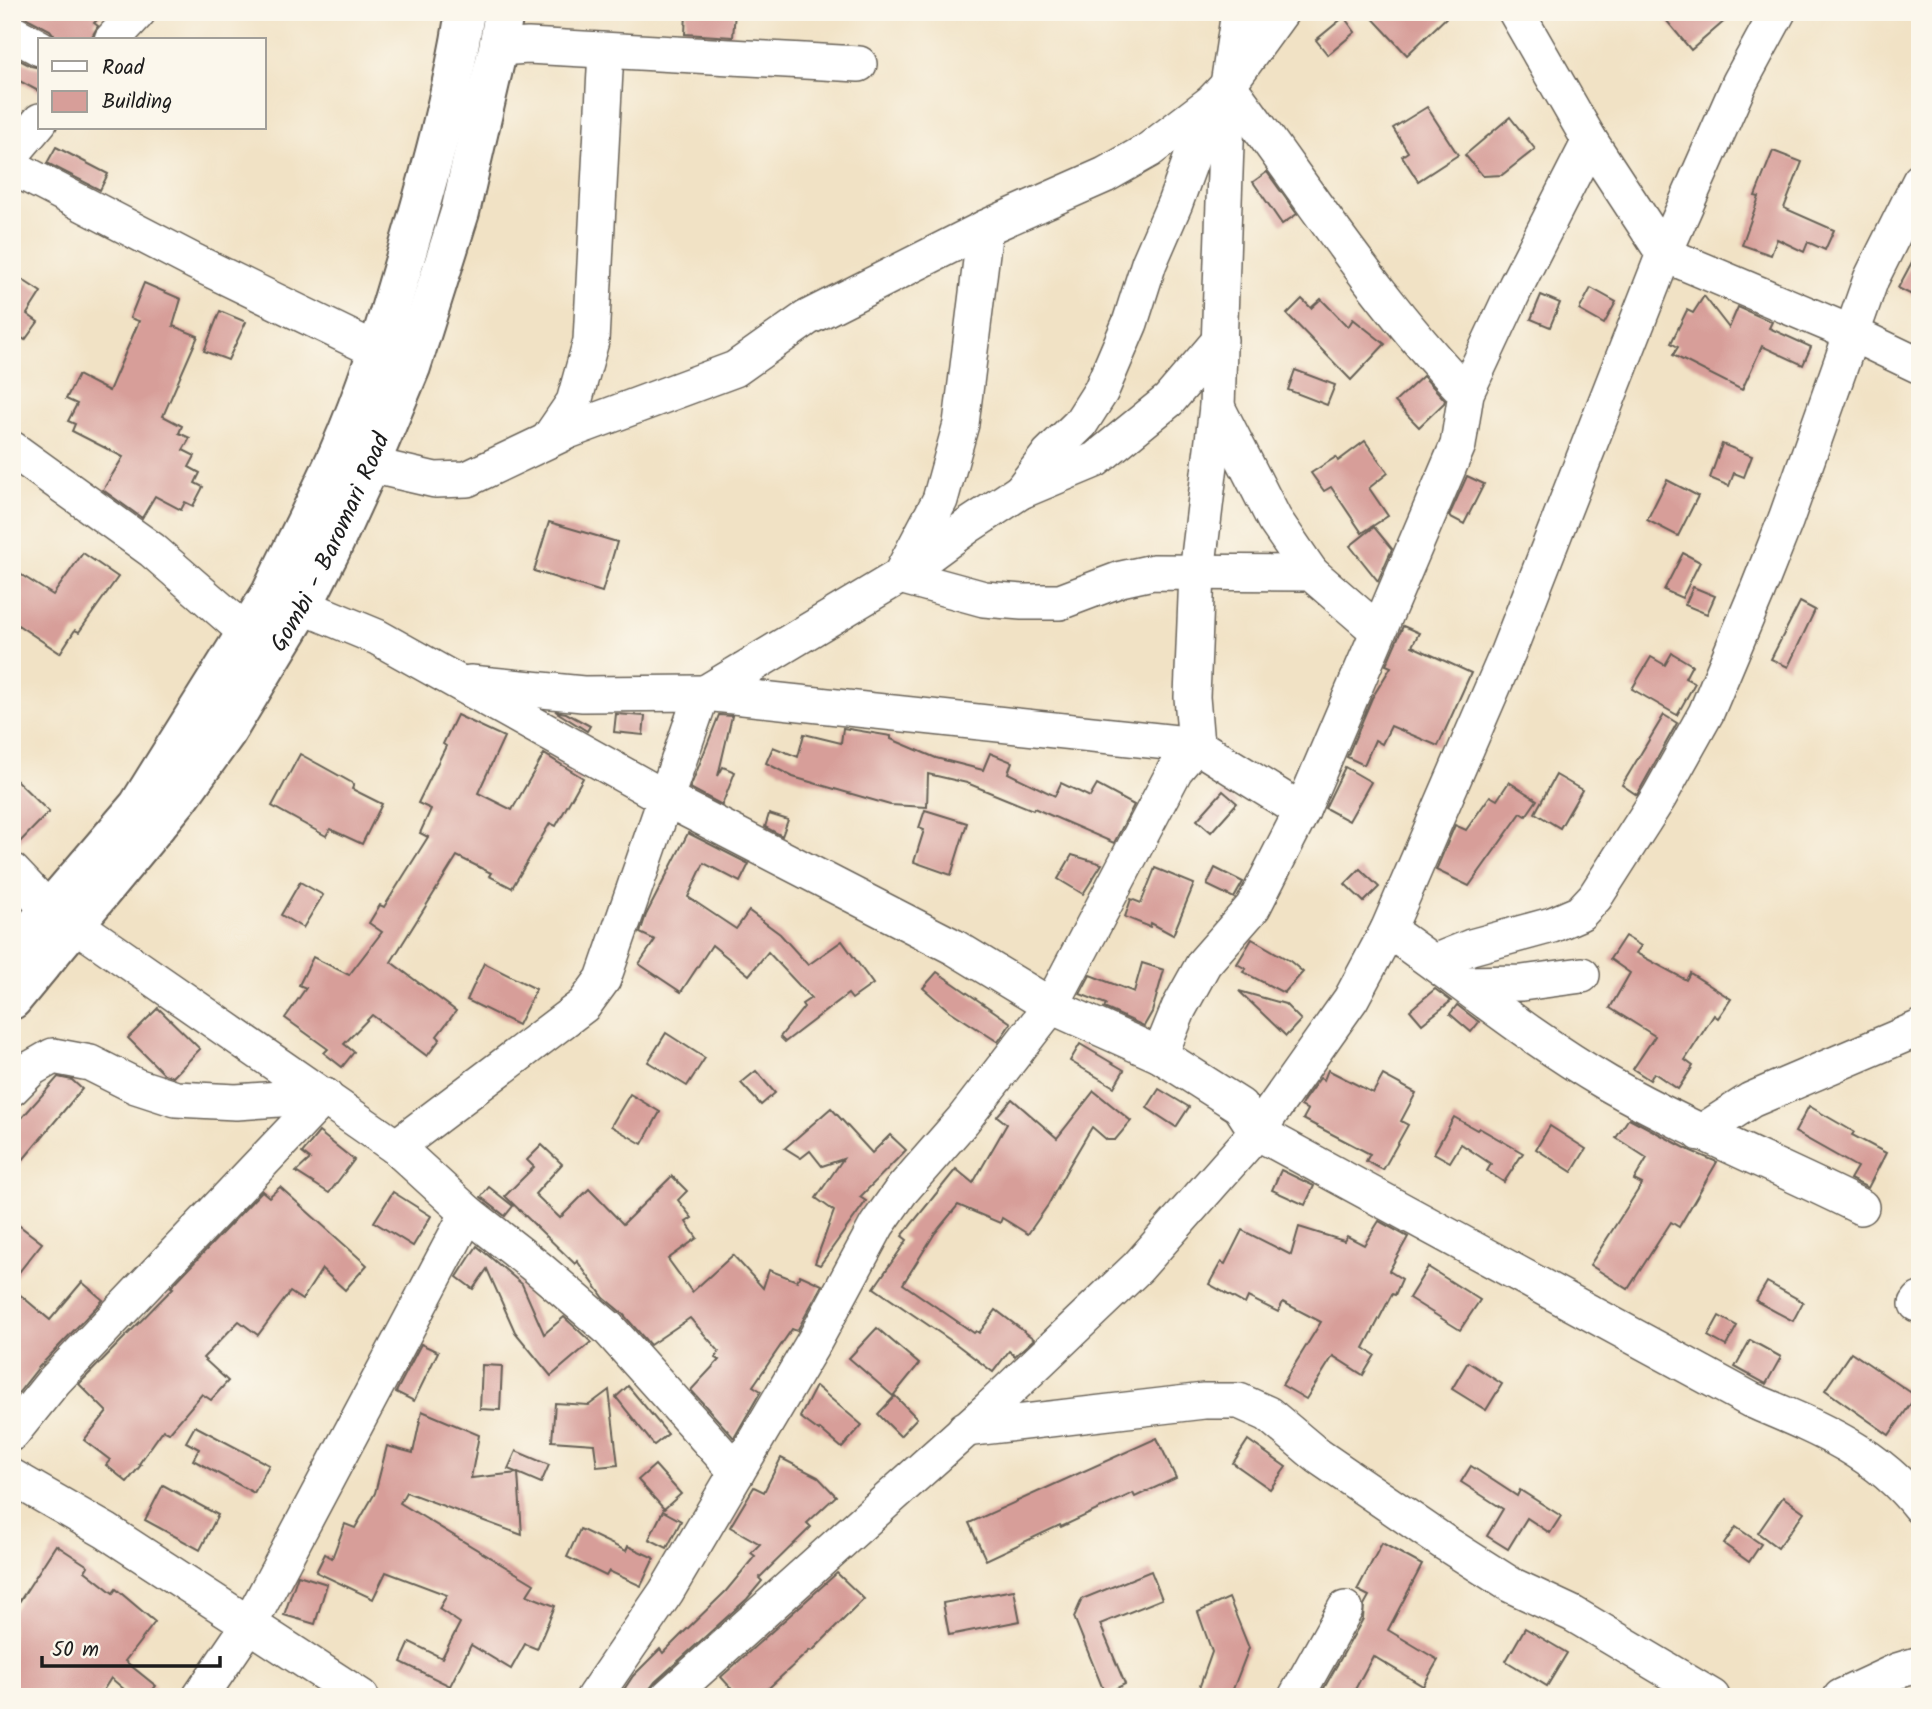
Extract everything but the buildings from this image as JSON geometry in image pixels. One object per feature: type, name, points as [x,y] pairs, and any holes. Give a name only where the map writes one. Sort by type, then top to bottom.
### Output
[{"type":"main road","name":"Gombi - Baromari Road","points":[[12,1000],[62,917],[138,806],[247,632],[287,600],[338,453],[378,351],[442,126],[459,53],[465,12]]},
{"type":"main road","name":"Gombi - Baromari Road","points":[[12,953],[62,917],[180,797],[211,755],[287,600],[370,465],[411,366],[460,212],[501,30]]},
{"type":"street","points":[[114,38],[138,12]]},
{"type":"street","points":[[1021,491],[1049,454],[1080,424],[1101,391],[1130,323],[1149,263],[1220,94],[1238,12]]},
{"type":"street","points":[[370,465],[435,480],[467,479],[548,440],[735,369],[807,317],[985,228],[1105,176],[1149,150],[1220,94],[1281,12]]},
{"type":"street","points":[[1516,12],[1590,141],[1664,254],[1851,333],[1920,366]]},
{"type":"street","points":[[668,1697],[965,1429],[1138,1267],[1257,1132],[1351,999],[1388,930],[1508,652],[1664,254],[1740,82],[1778,12]]},
{"type":"street","points":[[501,30],[528,46],[859,64]]},
{"type":"street","points":[[12,33],[38,47]]},
{"type":"street","points":[[548,440],[574,402],[590,341],[606,51]]},
{"type":"street","points":[[594,1697],[666,1592],[815,1340],[877,1225],[901,1191],[963,1120],[1051,1006],[1175,770],[1196,745],[1192,697],[1197,573],[1217,407],[1220,341],[1220,94]]},
{"type":"street","points":[[1220,94],[1420,345],[1466,394]]},
{"type":"street","points":[[12,154],[38,123]]},
{"type":"street","points":[[1160,1055],[1179,1008],[1204,963],[1253,907],[1301,811],[1458,445],[1466,394],[1516,286],[1590,141]]},
{"type":"street","points":[[12,167],[195,262],[378,351]]},
{"type":"street","points":[[1434,962],[1471,947],[1552,925],[1580,913],[1595,897],[1659,797],[1706,713],[1786,519],[1871,279],[1920,181]]},
{"type":"street","points":[[900,576],[940,500],[961,424],[985,228]]},
{"type":"street","points":[[396,1147],[584,1005],[603,979],[700,699],[705,693],[900,576],[1021,491],[1095,460],[1169,400],[1220,341]]},
{"type":"street","points":[[1217,407],[1274,519],[1311,573],[1378,631]]},
{"type":"street","points":[[12,449],[152,550],[247,632]]},
{"type":"street","points":[[900,576],[984,599],[1060,602],[1121,579],[1153,572],[1311,573]]},
{"type":"street","points":[[287,600],[377,637],[665,798],[954,947],[1051,1006],[1160,1055],[1240,1106],[1257,1132],[1739,1393],[1831,1434],[1878,1464],[1920,1507]]},
{"type":"street","points":[[463,683],[583,694],[705,693],[1196,745],[1301,811]]},
{"type":"street","points":[[12,871],[62,917],[396,1147],[468,1213],[608,1328],[737,1472]]},
{"type":"street","points":[[1388,930],[1521,1027],[1606,1082],[1700,1133],[1861,1207]]},
{"type":"street","points":[[1464,984],[1522,983],[1582,975]]},
{"type":"street","points":[[1700,1133],[1751,1100],[1920,1028]]},
{"type":"street","points":[[12,1088],[32,1068],[53,1056],[90,1063],[136,1086],[176,1099],[236,1102],[325,1096]]},
{"type":"street","points":[[12,1433],[54,1381],[325,1096]]},
{"type":"street","points":[[200,1697],[249,1625],[468,1213]]},
{"type":"street","points":[[965,1429],[1204,1401],[1239,1401],[1268,1414],[1318,1455],[1511,1585],[1573,1614],[1712,1697]]},
{"type":"street","points":[[12,1477],[106,1531],[361,1697]]},
{"type":"street","points":[[1296,1697],[1345,1609]]},
{"type":"street","points":[[1841,1697],[1897,1671],[1920,1664]]}]
